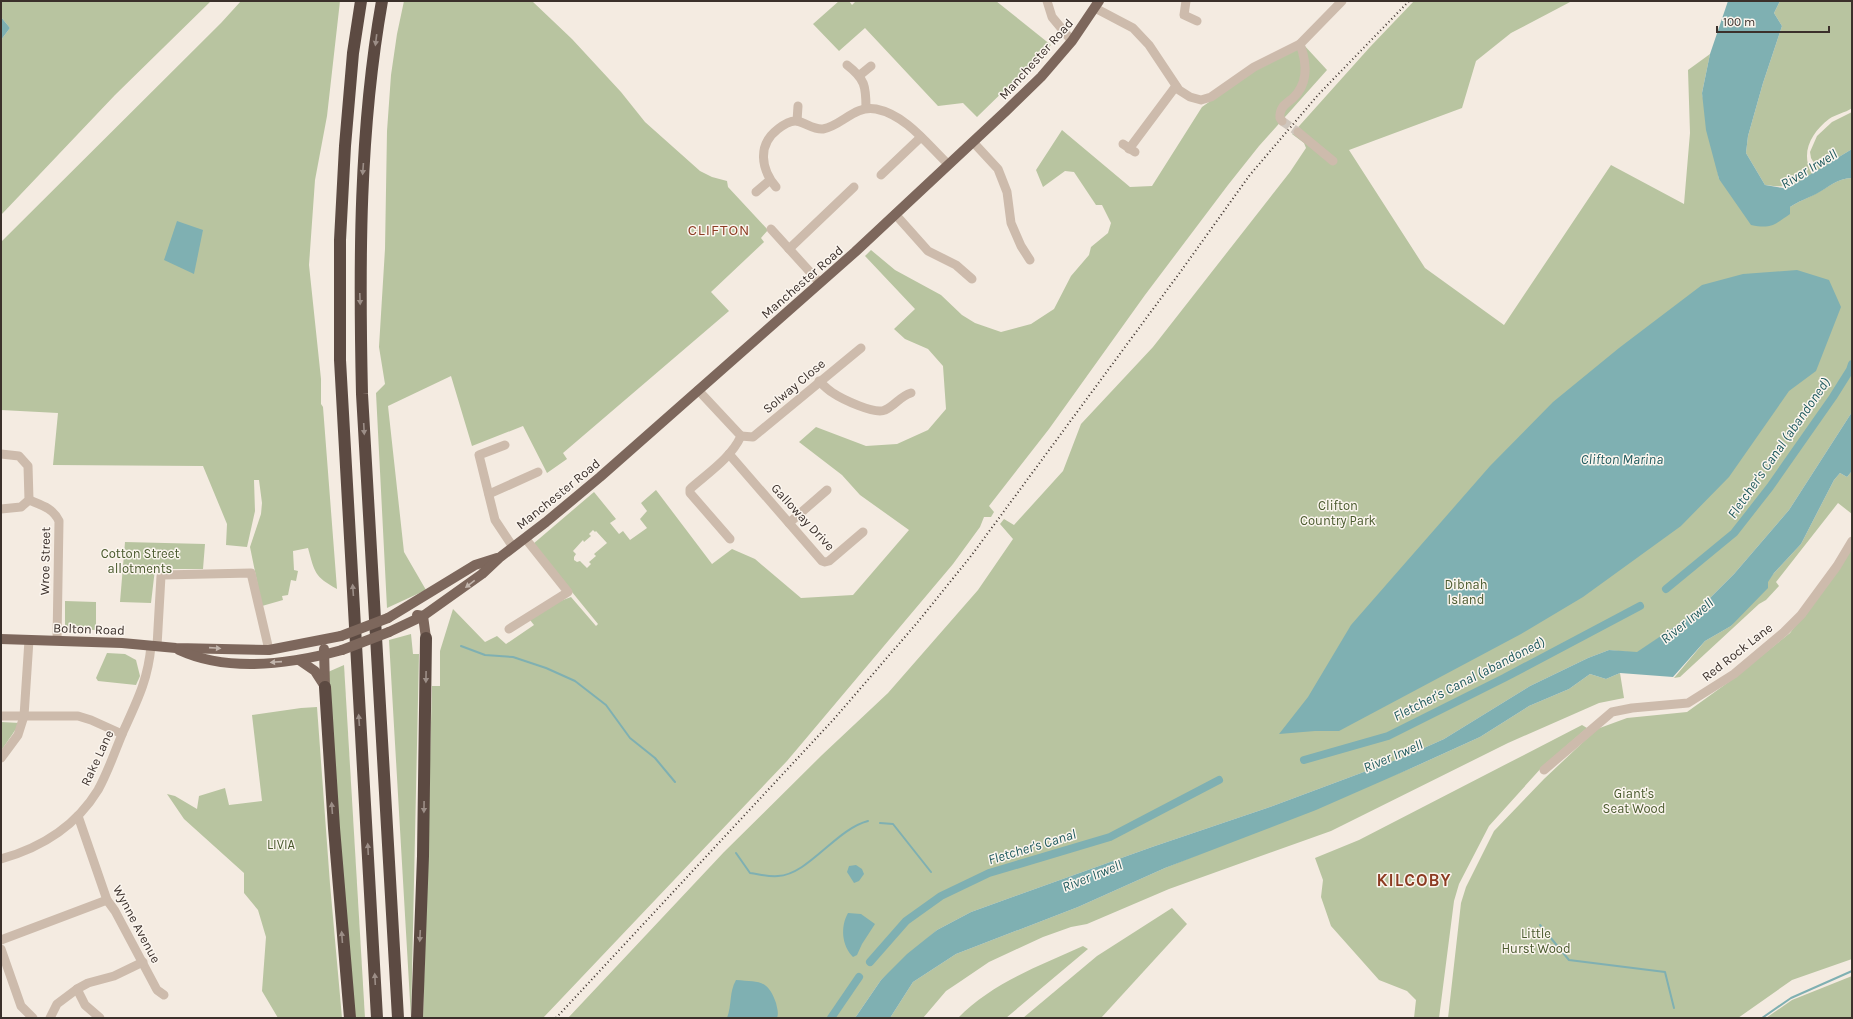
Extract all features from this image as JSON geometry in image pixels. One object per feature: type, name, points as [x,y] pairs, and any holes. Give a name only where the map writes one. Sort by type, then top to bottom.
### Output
[{"type":"highway","points":[[361,1],[353,53],[345,146],[340,240],[340,360],[377,1018]]},
{"type":"highway","points":[[382,1],[372,71],[366,131],[362,188],[360,290],[362,394],[398,1018]]},
{"type":"highway","points":[[417,1018],[423,856],[426,638]]},
{"type":"highway","points":[[325,687],[334,828],[350,1018]]},
{"type":"main road","name":"Manchester Road","points":[[342,650],[389,632],[422,616],[471,583],[499,558],[588,487],[820,283],[973,142],[1041,77],[1072,41],[1097,4]]},
{"type":"main road","name":"Manchester Road","points":[[336,637],[388,618],[475,565],[499,558]]},
{"type":"main road","points":[[401,611],[422,616],[426,638]]},
{"type":"main road","name":"Bolton Road","points":[[1,639],[116,642],[176,648],[269,650],[336,637]]},
{"type":"main road","points":[[325,687],[324,649],[336,637]]},
{"type":"main road","name":"Bolton Road","points":[[176,648],[197,658],[237,663],[300,660],[342,650]]},
{"type":"main road","points":[[300,660],[315,671],[325,687]]},
{"type":"street","points":[[1047,1],[1052,17],[1072,41]]},
{"type":"street","points":[[1186,1],[1184,15],[1197,21]]},
{"type":"street","points":[[1097,4],[1138,33],[1153,50],[1176,86],[1190,98],[1201,100],[1208,98],[1254,67],[1300,44],[1342,1]]},
{"type":"street","points":[[1282,121],[1280,118],[1281,109],[1298,92],[1306,73],[1306,63],[1300,44]]},
{"type":"street","points":[[847,65],[860,75],[866,90],[866,108]]},
{"type":"street","points":[[860,75],[871,66]]},
{"type":"street","points":[[1129,148],[1165,98],[1176,86]]},
{"type":"street","points":[[797,121],[798,106]]},
{"type":"street","points":[[776,187],[770,180],[764,164],[765,144],[771,134],[789,122],[797,121],[817,129],[823,128],[830,126],[854,112],[866,108],[875,109],[892,115],[909,126],[948,164]]},
{"type":"street","points":[[1298,132],[1333,161]]},
{"type":"street","points":[[881,175],[887,164],[921,137]]},
{"type":"street","points":[[973,142],[998,169],[1008,192],[1011,223],[1021,246],[1030,260]]},
{"type":"street","points":[[756,192],[770,180]]},
{"type":"street","points":[[789,249],[854,187]]},
{"type":"street","points":[[895,214],[928,251],[956,265],[972,279]]},
{"type":"street","points":[[771,229],[820,283]]},
{"type":"street","name":"Solway Close","points":[[741,436],[753,437],[819,381],[861,348]]},
{"type":"street","points":[[819,381],[844,400],[878,412],[885,410],[905,395],[911,393]]},
{"type":"street","points":[[698,390],[741,436],[737,446],[690,490],[690,493],[730,540]]},
{"type":"street","points":[[505,445],[479,455],[495,520],[513,547]]},
{"type":"street","points":[[1,454],[19,456],[28,466],[29,500],[21,507],[1,509]]},
{"type":"street","name":"Galloway Drive","points":[[729,454],[822,561],[830,561],[863,532]]},
{"type":"street","points":[[489,494],[538,472]]},
{"type":"street","points":[[789,523],[827,490]]},
{"type":"street","name":"Wroe Street","points":[[29,500],[47,507],[56,514],[59,521],[57,640]]},
{"type":"street","points":[[509,629],[568,592],[525,538]]},
{"type":"street","name":"Red Rock Lane","points":[[1544,770],[1612,712],[1632,708],[1688,703],[1734,674],[1784,632],[1801,615],[1837,566],[1852,541]]},
{"type":"street","name":"Rake Lane","points":[[1,860],[20,854],[51,838],[78,816],[97,791],[148,672],[154,646],[161,576],[251,573],[269,650]]},
{"type":"street","points":[[1,758],[18,735],[24,716],[29,640]]},
{"type":"street","points":[[1,716],[78,716],[91,720],[122,734]]},
{"type":"street","name":"Wynne Avenue","points":[[78,816],[107,900],[115,911],[157,990],[164,995]]},
{"type":"street","points":[[1,940],[107,900]]},
{"type":"street","points":[[1,949],[21,1006],[32,1018]]},
{"type":"street","points":[[50,1018],[57,1004],[77,988],[88,983],[114,976],[143,962]]},
{"type":"street","points":[[77,988],[85,1005],[100,1018]]},
{"type":"green space","points":[[1,1],[211,1],[115,95],[1,215],[1,40],[10,28],[1,17]]},
{"type":"green space","points":[[241,1],[340,1],[327,116],[315,180],[309,265],[321,379],[321,404],[323,407],[337,589],[324,581],[316,573],[308,548],[293,551],[294,570],[298,571],[296,581],[291,580],[288,595],[282,596],[283,600],[262,606],[250,547],[261,514],[262,503],[259,480],[254,480],[255,511],[247,547],[226,545],[227,524],[203,466],[53,465],[58,413],[1,410],[1,242],[221,23]]},
{"type":"green space","points":[[404,1],[532,1],[572,39],[621,92],[645,122],[700,171],[712,177],[727,181],[728,187],[768,230],[761,238],[764,242],[711,292],[729,311],[563,453],[567,459],[547,473],[523,426],[472,446],[451,376],[388,406],[404,552],[426,590],[387,608],[376,393],[385,384],[379,347],[385,249],[387,131],[391,75]]},
{"type":"green space","points":[[839,1],[849,1],[852,5],[856,1],[996,1],[1051,45],[977,117],[963,103],[938,106],[865,28],[839,51],[813,24]]},
{"type":"green space","name":"Clifton Country Park","points":[[1414,1],[1572,1],[1511,33],[1476,61],[1462,108],[1349,150],[1425,268],[1504,325],[1611,165],[1684,204],[1690,133],[1688,70],[1710,54],[1702,93],[1719,179],[1790,207],[1820,192],[1837,181],[1852,178],[1852,412],[1789,510],[1734,574],[1695,613],[1637,653],[1609,650],[1588,658],[1530,686],[1444,739],[1404,757],[1267,808],[1152,847],[971,912],[937,930],[881,980],[855,1018],[568,1018],[724,852],[822,755],[888,693],[978,590],[1013,539],[1000,524],[1004,519],[1014,525],[1063,471],[1081,424],[1153,347],[1290,172],[1306,148],[1304,143],[1292,134],[1370,47]]},
{"type":"green space","points":[[1780,1],[1852,1],[1852,108],[1829,119],[1813,137],[1807,151],[1807,159],[1812,174],[1794,184],[1785,186],[1765,185],[1746,153],[1748,136],[1763,83],[1782,26],[1774,13]]},
{"type":"green space","points":[[1303,44],[1327,70],[1259,146],[1145,295],[1049,429],[989,506],[994,512],[991,517],[984,517],[980,527],[953,564],[787,761],[543,1018],[423,1018],[432,686],[440,686],[440,651],[453,609],[485,642],[497,636],[506,644],[534,625],[530,620],[555,603],[571,597],[596,626],[598,624],[533,544],[594,492],[616,519],[610,523],[619,534],[623,531],[630,540],[647,528],[640,519],[647,511],[641,503],[656,490],[712,564],[732,549],[755,559],[801,598],[853,595],[909,530],[860,495],[842,475],[799,442],[816,427],[866,446],[897,444],[928,430],[946,409],[943,366],[928,349],[905,339],[894,329],[915,309],[865,256],[871,250],[895,270],[941,295],[962,315],[975,323],[1001,332],[1031,324],[1054,309],[1071,276],[1089,255],[1091,247],[1108,233],[1111,223],[1102,205],[1096,205],[1074,172],[1065,171],[1043,187],[1036,170],[1062,130],[1130,187],[1152,186],[1202,107],[1258,67]],"holes":[[[593,530],[595,532],[596,531],[607,543],[594,554],[596,556],[589,562],[591,564],[587,568],[580,561],[577,562],[574,560],[576,554],[573,551],[583,540],[584,542],[591,536],[589,534]]]},
{"type":"green space","points":[[1852,112],[1852,149],[1818,170],[1811,158],[1810,152],[1817,136],[1832,122]]},
{"type":"green space","points":[[1852,471],[1852,514],[1838,503],[1776,582],[1779,586],[1766,600],[1759,604],[1680,677],[1674,678],[1705,641],[1731,626],[1774,573],[1801,544],[1834,480],[1840,473],[1847,477]]},
{"type":"green space","name":"Cotton Street allotments","points":[[125,542],[205,544],[203,569],[155,569],[151,603],[120,602]]},
{"type":"green space","points":[[1852,547],[1852,959],[1792,980],[1738,1018],[1448,1018],[1461,903],[1466,887],[1494,831],[1544,779],[1597,729],[1627,718],[1687,712],[1730,681],[1790,633]]},
{"type":"green space","points":[[65,601],[96,602],[96,630],[65,629]]},
{"type":"green space","points":[[411,634],[413,654],[419,654],[411,1018],[389,640]]},
{"type":"green space","points":[[107,653],[125,654],[136,660],[140,676],[136,685],[98,681],[96,678]]},
{"type":"green space","points":[[344,665],[365,1018],[355,1018],[345,916],[328,672]]},
{"type":"green space","points":[[1620,673],[1624,698],[1599,703],[1508,743],[1331,831],[1169,889],[1087,924],[1071,927],[1043,937],[989,962],[946,991],[923,1018],[890,1018],[913,982],[956,954],[1078,907],[1165,868],[1414,767],[1480,737],[1529,706],[1569,689],[1590,674],[1606,679]]},
{"type":"green space","name":"LIVIA","points":[[317,707],[330,884],[342,1018],[278,1018],[262,991],[266,937],[258,910],[244,893],[244,873],[184,819],[167,794],[175,796],[197,809],[199,796],[225,788],[229,805],[262,801],[252,715]]},
{"type":"green space","points":[[1,722],[20,723],[1,751]]},
{"type":"green space","points":[[1582,725],[1587,728],[1543,766],[1489,826],[1459,884],[1454,901],[1439,1018],[1414,1018],[1416,1000],[1407,991],[1379,980],[1331,926],[1321,897],[1323,880],[1315,858],[1359,840]]},
{"type":"green space","points":[[1172,908],[1187,924],[1101,1018],[1023,1018],[1097,956]]},
{"type":"green space","points":[[1083,946],[1088,949],[1006,1018],[958,1018],[971,1006],[1001,985],[1033,968]]},
{"type":"green space","points":[[1852,976],[1852,1018],[1766,1018],[1792,1000]]},
{"type":"water","points":[[1728,1],[1780,1],[1774,13],[1782,26],[1763,83],[1748,136],[1746,153],[1765,185],[1783,188],[1793,185],[1852,149],[1852,178],[1837,181],[1816,194],[1793,205],[1790,207],[1790,214],[1772,225],[1763,227],[1751,225],[1719,179],[1706,130],[1702,93],[1710,54]]},
{"type":"water","points":[[1,17],[10,28],[1,40]]},
{"type":"water","points":[[177,221],[203,230],[194,274],[164,260]]},
{"type":"water","name":"Clifton Marina","points":[[1797,270],[1829,280],[1841,307],[1816,371],[1789,391],[1729,477],[1681,526],[1583,597],[1521,634],[1339,731],[1279,734],[1308,697],[1351,625],[1490,466],[1553,402],[1619,348],[1702,285],[1743,274]]},
{"type":"water","name":"River Irwell","points":[[1852,412],[1852,471],[1847,477],[1840,473],[1834,480],[1801,544],[1774,573],[1768,582],[1768,588],[1731,626],[1705,641],[1673,677],[1620,673],[1606,679],[1590,674],[1569,689],[1529,706],[1480,737],[1414,767],[1316,810],[1165,868],[1078,907],[956,954],[913,982],[890,1018],[855,1018],[881,980],[907,954],[937,930],[971,912],[1152,847],[1267,808],[1404,757],[1444,739],[1530,686],[1588,658],[1609,650],[1637,652],[1695,613],[1734,574],[1789,510]]},
{"type":"water","points":[[856,865],[862,869],[864,874],[859,881],[854,883],[847,872],[849,866]]},
{"type":"water","points":[[848,913],[861,914],[875,924],[857,955],[853,957],[846,947],[843,936],[845,918]]},
{"type":"water","points":[[736,980],[761,983],[766,986],[773,995],[776,1003],[778,1012],[777,1018],[727,1018],[730,1008],[732,989]]},
{"type":"waterway","name":"Fletcher's Canal (abandoned)","points":[[1666,589],[1734,533],[1770,487],[1833,397],[1850,370],[1852,364]]},
{"type":"waterway","name":"Fletcher's Canal (abandoned)","points":[[1304,760],[1388,736],[1504,678],[1640,606]]},
{"type":"waterway","points":[[461,646],[485,655],[513,657],[546,668],[575,681],[606,705],[630,738],[655,758],[675,782]]},
{"type":"waterway","name":"Fletcher's Canal","points":[[870,962],[906,921],[941,896],[989,873],[1110,837],[1219,780]]},
{"type":"waterway","points":[[736,853],[750,873],[768,876],[789,874],[811,860],[845,833],[868,821]]},
{"type":"waterway","points":[[880,823],[893,824],[931,872]]},
{"type":"waterway","points":[[1540,925],[1569,960],[1665,972],[1674,1008]]},
{"type":"waterway","points":[[1762,1018],[1791,998],[1852,971]]},
{"type":"waterway","name":"Fletcher's Canal","points":[[831,1018],[859,977]]},
{"type":"tunnel","points":[[1282,121],[1298,132]]},
{"type":"railway","points":[[556,1018],[834,719],[917,623],[971,556],[1181,271],[1249,176],[1318,95],[1409,1]]},
{"type":"district","name":"CLIFTON","points":[[719,230]]},
{"type":"district","name":"KILCOBY","points":[[1414,880]]},
{"type":"park label","name":"Dibnah Island","points":[[1466,592]]},
{"type":"park label","name":"Giant's Seat Wood","points":[[1634,800]]},
{"type":"park label","name":"Little Hurst Wood","points":[[1536,940]]}]
